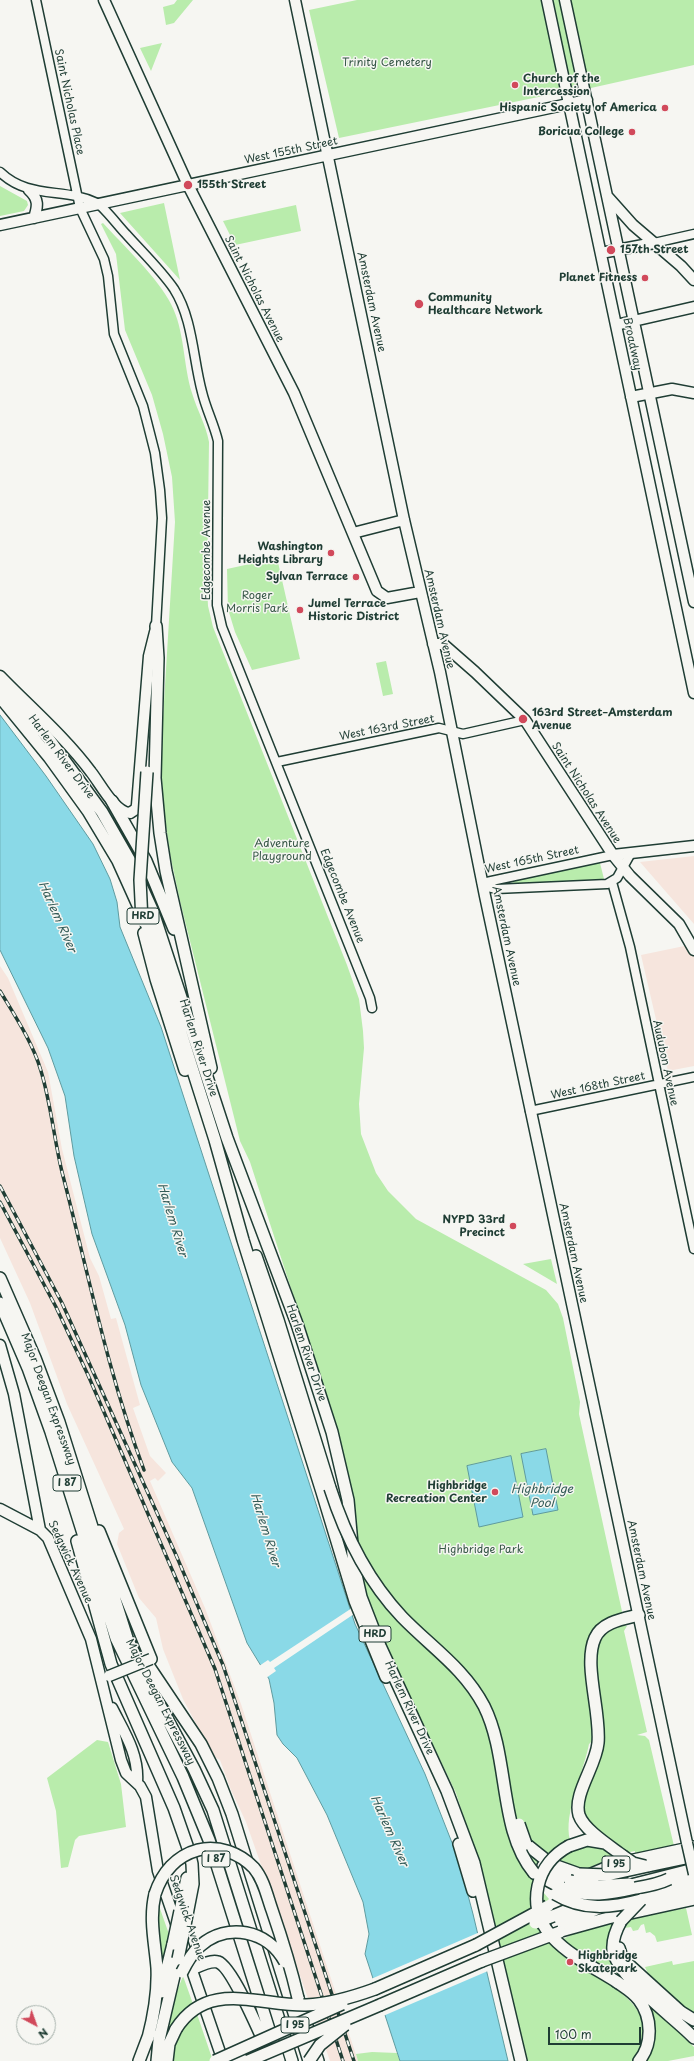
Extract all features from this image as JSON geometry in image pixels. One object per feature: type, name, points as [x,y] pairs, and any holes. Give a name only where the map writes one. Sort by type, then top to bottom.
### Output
[{"type":"highway","points":[[156,626],[151,669],[147,772],[140,880],[142,921],[150,958],[173,1033],[210,1142],[223,1167]]},
{"type":"highway","points":[[156,626],[158,658],[155,741],[158,814],[166,871],[206,1049],[224,1109],[227,1138]]},
{"type":"highway","name":"Harlem River Drive","points":[[0,682],[62,756],[114,831],[148,900],[227,1138],[301,1335],[332,1432],[348,1500],[354,1566],[361,1597],[378,1641],[447,1791],[474,1863],[521,2061]]},
{"type":"highway","name":"Harlem River Drive","points":[[0,697],[49,757],[88,811],[113,851],[133,891],[157,955],[357,1608],[376,1655],[434,1779],[465,1860],[514,2061]]},
{"type":"highway","points":[[112,801],[146,861],[187,963]]},
{"type":"highway","points":[[250,1201],[259,1243],[288,1325],[347,1533],[376,1584],[402,1617],[457,1668],[481,1702],[497,1741],[516,1840],[524,1860],[540,1866],[554,1874],[571,1902],[594,1907],[609,1907],[694,1888]]},
{"type":"highway","points":[[234,1207],[250,1239],[334,1487],[360,1543],[386,1587],[409,1613],[459,1659],[476,1680],[488,1701],[504,1739],[519,1824],[526,1844],[540,1866],[543,1885],[562,1888],[590,1885],[610,1886],[694,1877]]},
{"type":"highway","name":"Major Deegan Expressway","points":[[0,1278],[43,1379],[132,1650],[194,1768],[213,1810],[294,2061]]},
{"type":"highway","name":"Major Deegan Expressway","points":[[0,1303],[22,1354],[51,1432],[116,1638],[183,1777],[209,1840],[279,2061]]},
{"type":"highway","points":[[0,1320],[44,1434],[78,1543],[110,1659],[184,1834],[191,1858],[193,1877],[192,1895],[164,2017],[157,2061]]},
{"type":"highway","points":[[79,1487],[121,1584],[151,1659]]},
{"type":"highway","points":[[116,1605],[150,1670],[195,1732],[218,1778],[232,1814],[309,2061]]},
{"type":"highway","points":[[639,1615],[604,1626],[596,1636],[591,1650],[599,1738],[596,1756],[580,1796],[578,1808],[580,1818],[585,1825],[607,1844],[633,1862],[648,1866]]},
{"type":"highway","points":[[139,2061],[148,2038],[173,1944],[188,1872],[184,1834]]},
{"type":"highway","name":"I 95","points":[[555,1920],[578,1882],[604,1868],[690,1839]]},
{"type":"highway","points":[[607,1844],[591,1840],[569,1846],[552,1858],[540,1880],[537,1900],[540,1918],[547,1932],[557,1942],[617,1982],[638,1999],[647,2016],[649,2029],[649,2040],[646,2050],[639,2061]]},
{"type":"highway","points":[[148,2038],[153,2018],[157,1978],[152,1921],[155,1894],[162,1878],[172,1865],[184,1856],[195,1851],[218,1849],[233,1853],[244,1859],[254,1868],[263,1884],[284,1945],[298,1998]]},
{"type":"highway","points":[[540,1866],[558,1867],[579,1874],[607,1875],[694,1856]]},
{"type":"highway","name":"I 95","points":[[248,2061],[482,1961],[555,1920],[626,1886],[694,1869]]},
{"type":"highway","name":"I 95","points":[[216,2061],[476,1945],[638,1892],[694,1877]]},
{"type":"highway","name":"I 95","points":[[555,1920],[602,1919],[694,1899]]},
{"type":"highway","points":[[641,1900],[620,1925],[614,1939],[613,1949],[620,1968],[694,2038]]},
{"type":"highway","points":[[620,1925],[618,1945],[625,1960],[681,2012],[694,2020]]},
{"type":"highway","points":[[164,2017],[194,1952],[206,1941],[225,1933],[249,1933],[266,1940],[281,1955],[291,1976],[318,2061]]},
{"type":"highway","points":[[187,1970],[212,1962],[218,1962],[226,1968],[245,2001],[272,2061]]},
{"type":"highway","points":[[167,2061],[169,2044],[176,2029],[193,2010],[216,2000],[238,1998],[306,2005],[346,1998],[375,1989]]},
{"type":"highway","points":[[309,2061],[320,2045],[336,2032],[358,2017],[380,2005]]},
{"type":"highway","points":[[293,2013],[298,2043],[294,2061]]},
{"type":"main road","name":"Saint Nicholas Avenue","points":[[104,0],[188,185],[294,393],[377,591],[381,596],[387,598],[420,592]]},
{"type":"main road","name":"Amsterdam Avenue","points":[[294,0],[404,520],[452,731],[530,1111],[639,1615],[690,1839],[694,1877]]},
{"type":"main road","name":"Broadway","points":[[547,0],[694,693]]},
{"type":"main road","name":"Broadway","points":[[565,0],[694,602]]},
{"type":"main road","name":"West 155th Street","points":[[0,226],[587,100]]},
{"type":"main road","points":[[29,190],[34,195],[38,204],[34,218]]},
{"type":"main road","points":[[607,196],[633,226],[681,266],[694,280]]},
{"type":"main road","points":[[601,253],[654,243]]},
{"type":"main road","points":[[681,266],[694,271]]},
{"type":"main road","points":[[616,325],[694,307]]},
{"type":"main road","points":[[631,397],[672,389],[694,393]]},
{"type":"main road","points":[[353,533],[404,520]]},
{"type":"main road","name":"Harlem River Drive","points":[[0,676],[84,762],[112,801],[126,813],[133,812],[137,805],[149,656],[156,626]]},
{"type":"main road","name":"Saint Nicholas Avenue","points":[[433,644],[443,644],[456,654],[525,720],[613,855],[622,867],[672,917],[694,950]]},
{"type":"main road","name":"West 165th Street","points":[[613,855],[694,846]]},
{"type":"main road","name":"Sedgwick Avenue","points":[[0,1345],[14,1394],[40,1530],[48,1538],[84,1619],[105,1678],[106,1693],[121,1760],[126,1773],[142,1788],[147,1801],[158,1871],[187,1970],[223,2061]]},
{"type":"main road","points":[[0,1509],[40,1530]]},
{"type":"main road","points":[[105,1678],[151,1659]]},
{"type":"main road","name":"Sedgwick Avenue","points":[[106,1693],[136,1758],[138,1768],[137,1782]]},
{"type":"street","name":"Saint Nicholas Place","points":[[36,0],[80,208],[105,263],[114,334],[143,406],[156,462],[160,490],[162,527],[156,626]]},
{"type":"street","name":"Edgecombe Avenue","points":[[0,172],[15,184],[29,190],[78,197],[98,204],[175,290],[185,315],[202,390],[215,427],[218,441],[217,605],[220,620],[370,998],[372,1008]]},
{"type":"street","points":[[654,243],[694,234]]},
{"type":"street","name":"West 163rd Street","points":[[277,762],[439,728],[463,734],[525,720]]},
{"type":"street","points":[[612,882],[617,878],[631,853]]},
{"type":"street","name":"West 165th Street","points":[[482,883],[613,855]]},
{"type":"street","name":"West 165th Street","points":[[482,883],[488,887],[496,889],[607,884],[612,882]]},
{"type":"street","name":"Audubon Avenue","points":[[612,882],[630,947],[658,1085],[694,1249]]},
{"type":"street","name":"West 168th Street","points":[[530,1111],[694,1077]]},
{"type":"shaded area","points":[[694,856],[694,924],[640,862]]},
{"type":"shaded area","points":[[694,944],[694,1066],[668,1071],[641,955]]},
{"type":"shaded area","points":[[0,966],[8,978],[48,1072],[62,1149],[90,1258],[99,1276],[111,1319],[116,1318],[140,1405],[133,1408],[150,1456],[166,1473],[158,1481],[155,1478],[150,1481],[205,1608],[241,1704],[358,2061],[330,2061],[246,1822],[231,1790],[220,1760],[213,1756],[183,1699],[163,1649],[156,1618],[139,1598],[117,1544],[119,1533],[124,1529],[67,1404],[30,1303],[0,1238]]},
{"type":"green space","points":[[177,0],[193,0],[174,23],[166,25],[163,7],[174,4]]},
{"type":"green space","name":"Trinity Cemetery","points":[[357,0],[694,0],[694,65],[573,92],[553,94],[339,138],[309,10]]},
{"type":"green space","points":[[162,43],[151,71],[140,48]]},
{"type":"green space","points":[[0,186],[27,201],[28,205],[24,211],[0,216]]},
{"type":"green space","points":[[164,203],[180,280],[120,213]]},
{"type":"green space","points":[[296,205],[301,231],[235,245],[223,221]]},
{"type":"green space","name":"Highbridge Park","points":[[103,223],[158,283],[176,314],[189,382],[209,442],[208,606],[213,627],[347,965],[359,999],[364,1048],[359,1104],[361,1134],[376,1173],[388,1191],[416,1219],[546,1290],[558,1304],[563,1318],[580,1402],[579,1414],[623,1616],[592,1636],[596,1738],[589,1744],[575,1792],[569,1818],[570,1840],[602,1848],[617,1858],[583,1870],[547,1856],[532,1879],[549,1899],[545,1903],[561,1940],[577,1932],[616,1921],[621,1977],[613,1987],[623,1994],[638,2011],[644,2030],[644,2040],[633,2061],[527,2061],[478,1862],[456,1793],[379,1632],[364,1591],[359,1569],[355,1509],[345,1461],[321,1381],[250,1162],[240,1141],[180,901],[170,854],[163,804],[161,751],[175,522],[172,477],[163,434],[152,395],[125,330],[116,254],[101,224]]},
{"type":"green space","name":"Roger Morris Park","points":[[277,558],[300,659],[252,670],[235,632],[228,609],[227,569]]},
{"type":"green space","points":[[386,661],[393,694],[383,696],[376,663]]},
{"type":"green space","points":[[600,863],[604,879],[518,885],[512,882],[514,880]]},
{"type":"green space","points":[[551,1259],[557,1284],[523,1264]]},
{"type":"green space","points":[[619,1625],[627,1626],[624,1631],[647,1732],[637,1735],[645,1736],[649,1740],[674,1846],[635,1853],[635,1851],[626,1853],[597,1831],[587,1821],[583,1808],[585,1794],[600,1760],[603,1730],[603,1718],[594,1662],[595,1650],[599,1639],[607,1631]]},
{"type":"green space","points":[[97,1740],[108,1742],[121,1784],[126,1827],[79,1836],[75,1840],[68,1867],[61,1868],[56,1811],[47,1778]]},
{"type":"green space","points":[[158,1903],[170,1937],[163,1971],[156,1923]]},
{"type":"green space","points":[[686,1908],[692,1935],[657,1942],[655,1936],[650,1932],[646,1933],[644,1924],[641,1925],[638,1930],[633,1931],[631,1927],[624,1928],[628,1919]]},
{"type":"green space","points":[[672,1961],[673,1965],[694,1961],[694,2016],[650,1978],[645,1967]]},
{"type":"green space","points":[[183,1976],[193,2004],[179,2016],[171,2026],[168,2025],[174,1999]]},
{"type":"green space","points":[[638,1993],[694,2047],[694,2056],[668,2061],[646,2061],[649,2055]]},
{"type":"green space","points":[[197,2014],[213,2061],[174,2061],[174,2047],[179,2034]]},
{"type":"green space","points":[[372,2052],[397,2053],[400,2061],[358,2061],[356,2054]]},
{"type":"water","name":"Harlem River","points":[[0,715],[46,776],[93,844],[110,879],[117,902],[120,927],[161,1027],[355,1624],[425,1774],[458,1858],[508,2061],[400,2061],[365,1954],[369,1934],[363,1902],[327,1815],[297,1758],[283,1744],[277,1735],[274,1703],[269,1679],[247,1643],[192,1488],[172,1462],[141,1385],[125,1325],[92,1234],[74,1156],[65,1096],[48,1048],[0,950]]},
{"type":"water","name":"Highbridge Pool","points":[[546,1449],[558,1510],[533,1515],[521,1454]]},
{"type":"water","name":"Highbridge Recreation Center","points":[[511,1456],[523,1517],[479,1527],[467,1466]]},
{"type":"pier","points":[[352,1608],[354,1614],[274,1668],[276,1671],[266,1678],[259,1666],[268,1660],[270,1662]]},
{"type":"pier","points":[[480,1932],[488,1971],[383,2016],[371,1979]]},
{"type":"railway","points":[[0,991],[28,1040],[38,1061],[47,1096],[62,1172],[99,1322],[131,1434],[144,1470]]},
{"type":"railway","points":[[0,1186],[62,1303],[176,1555],[223,1665],[354,2061]]},
{"type":"railway","points":[[0,1202],[56,1307],[88,1375],[215,1669],[343,2061]]},
{"type":"place","name":"Church of the Intercession","points":[[515,85]]},
{"type":"place","name":"Hispanic Society of America","points":[[665,108]]},
{"type":"place","name":"Boricua College","points":[[632,132]]},
{"type":"place","name":"155th Street","points":[[188,185]]},
{"type":"place","name":"157th Street","points":[[611,250]]},
{"type":"place","name":"Planet Fitness","points":[[645,278]]},
{"type":"place","name":"Community Healthcare Network","points":[[419,304]]},
{"type":"place","name":"Washington Heights Library","points":[[331,553]]},
{"type":"place","name":"Sylvan Terrace","points":[[356,577]]},
{"type":"place","name":"Jumel Terrace Historic District","points":[[300,610]]},
{"type":"place","name":"163rd Street–Amsterdam Avenue","points":[[523,719]]},
{"type":"place","name":"NYPD 33rd Precinct","points":[[513,1226]]},
{"type":"place","name":"Highbridge Recreation Center","points":[[495,1492]]},
{"type":"place","name":"Highbridge Skatepark","points":[[570,1962]]},
{"type":"park label","name":"Adventure Playground","points":[[282,850]]}]
